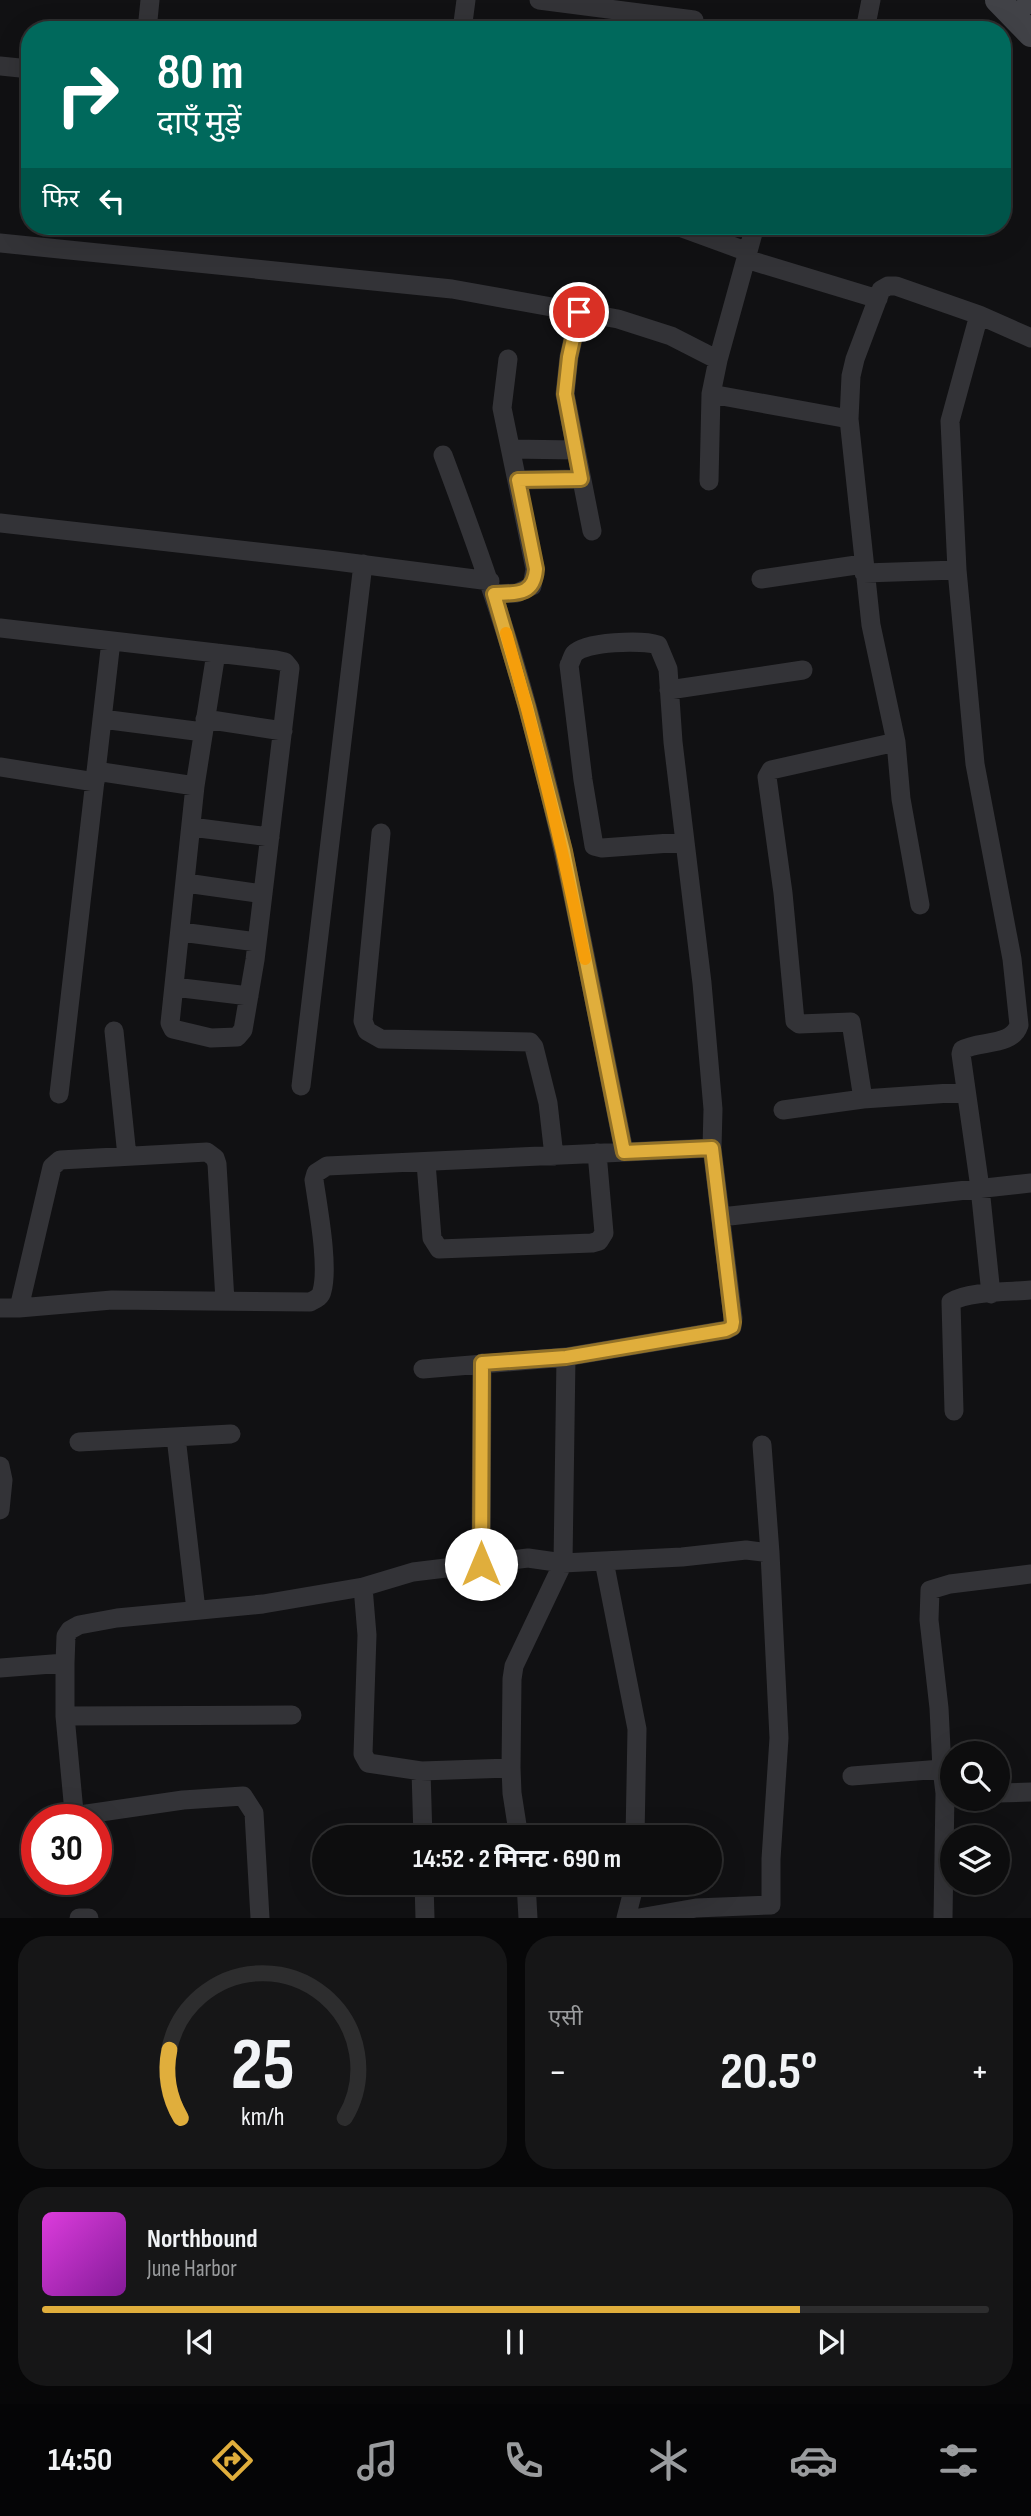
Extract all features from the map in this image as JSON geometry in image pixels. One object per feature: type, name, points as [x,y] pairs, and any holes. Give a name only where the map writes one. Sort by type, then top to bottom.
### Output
[{"type":"main road","points":[[998,0],[1031,34]]},
{"type":"street","points":[[148,21],[150,0]]},
{"type":"street","points":[[463,21],[466,0]]},
{"type":"street","points":[[539,0],[650,7],[694,20]]},
{"type":"street","points":[[867,21],[871,0]]},
{"type":"street","points":[[0,66],[21,68]]},
{"type":"street","points":[[699,235],[747,255],[878,299]]},
{"type":"street","points":[[709,481],[711,394],[753,235]]},
{"type":"street","points":[[0,243],[452,289],[644,326],[671,336],[718,360]]},
{"type":"street","points":[[920,905],[901,799],[896,742],[871,625],[863,569],[849,419],[851,376],[881,290],[888,286],[896,286],[979,315],[1031,338]]},
{"type":"street","points":[[579,312],[565,382],[567,405],[592,531]]},
{"type":"street","points":[[979,315],[950,421],[957,570],[975,764],[1012,959],[1019,1025],[1009,1038],[970,1046],[962,1050],[961,1056],[980,1188],[991,1294]]},
{"type":"street","points":[[0,523],[363,564],[517,593],[532,586],[536,569],[502,408],[508,359]]},
{"type":"street","points":[[711,394],[849,419]]},
{"type":"street","points":[[511,449],[576,450]]},
{"type":"street","points":[[443,455],[492,588],[527,707],[564,851],[624,1152]]},
{"type":"street","points":[[518,480],[581,479]]},
{"type":"street","points":[[301,1086],[363,564]]},
{"type":"street","points":[[761,579],[863,569],[957,570]]},
{"type":"street","points":[[0,628],[216,653],[285,662],[290,668],[249,996],[243,1030],[233,1038],[211,1038],[172,1027],[170,1023],[195,786],[216,653]]},
{"type":"street","points":[[59,1094],[111,641]]},
{"type":"street","points":[[423,1369],[566,1357],[732,1327],[712,1148],[713,1109],[702,984],[684,842],[668,669],[658,645],[646,641],[593,646],[573,654],[569,665],[594,846],[602,848],[684,842]]},
{"type":"street","points":[[669,690],[803,670]]},
{"type":"street","points":[[102,719],[283,731]]},
{"type":"street","points":[[863,1099],[851,1022],[799,1024],[795,1021],[783,893],[766,777],[771,771],[896,742]]},
{"type":"street","points":[[0,767],[195,786]]},
{"type":"street","points":[[191,827],[270,836]]},
{"type":"street","points":[[381,833],[363,1021],[367,1031],[381,1039],[530,1042],[534,1047],[548,1103],[554,1156]]},
{"type":"street","points":[[186,883],[263,894]]},
{"type":"street","points":[[181,932],[257,942]]},
{"type":"street","points":[[174,987],[249,996]]},
{"type":"street","points":[[114,1031],[127,1156]]},
{"type":"street","points":[[783,1110],[863,1099],[965,1092]]},
{"type":"street","points":[[225,1301],[215,1158],[207,1152],[127,1156],[60,1160],[52,1167],[10,1308],[111,1300],[302,1303],[318,1298],[322,1292],[323,1257],[314,1180],[319,1170],[327,1166],[712,1148]]},
{"type":"street","points":[[426,1163],[432,1238],[439,1249],[592,1243],[599,1241],[604,1234],[597,1153]]},
{"type":"street","points":[[721,1217],[1031,1183]]},
{"type":"street","points":[[954,1411],[950,1304],[957,1298],[1031,1290]]},
{"type":"street","points":[[517,1825],[511,1768],[512,1679],[514,1666],[563,1563],[566,1357]]},
{"type":"street","points":[[481,1564],[482,1363]]},
{"type":"street","points":[[79,1442],[231,1434]]},
{"type":"street","points":[[176,1437],[196,1610]]},
{"type":"street","points":[[639,1917],[695,1908],[771,1911],[771,1859],[779,1738],[762,1445]]},
{"type":"street","points":[[0,1466],[3,1480],[0,1510]]},
{"type":"street","points":[[260,1917],[254,1813],[247,1798],[239,1794],[76,1814],[73,1810],[65,1716],[66,1636],[70,1630],[79,1625],[117,1618],[263,1604],[363,1587],[413,1573],[528,1558],[563,1563],[682,1557],[746,1550],[770,1553]]},
{"type":"street","points":[[604,1562],[637,1729],[635,1825]]},
{"type":"street","points":[[941,1741],[929,1620],[929,1592],[934,1587],[950,1584],[1031,1574]]},
{"type":"street","points":[[363,1587],[367,1634],[363,1754],[368,1763],[421,1771],[511,1768]]},
{"type":"street","points":[[0,1668],[65,1663]]},
{"type":"street","points":[[65,1716],[292,1715]]},
{"type":"street","points":[[852,1776],[940,1769]]},
{"type":"street","points":[[421,1771],[423,1825]]},
{"type":"street","points":[[1010,1793],[1031,1792]]},
{"type":"street","points":[[943,1917],[947,1811]]},
{"type":"street","points":[[424,1895],[425,1917]]},
{"type":"street","points":[[527,1895],[528,1917]]},
{"type":"street","points":[[626,1917],[632,1895]]},
{"type":"street","points":[[79,1917],[89,1917]]},
{"type":"slow traffic","points":[[506,633],[564,851],[585,959]]},
{"type":"route","points":[[481,1564],[482,1363],[566,1357],[726,1330],[732,1327],[733,1322],[712,1148],[624,1152],[564,851],[527,707],[494,594],[517,593],[532,586],[535,580],[536,569],[518,480],[581,479],[565,394],[569,357],[579,312]]}]
